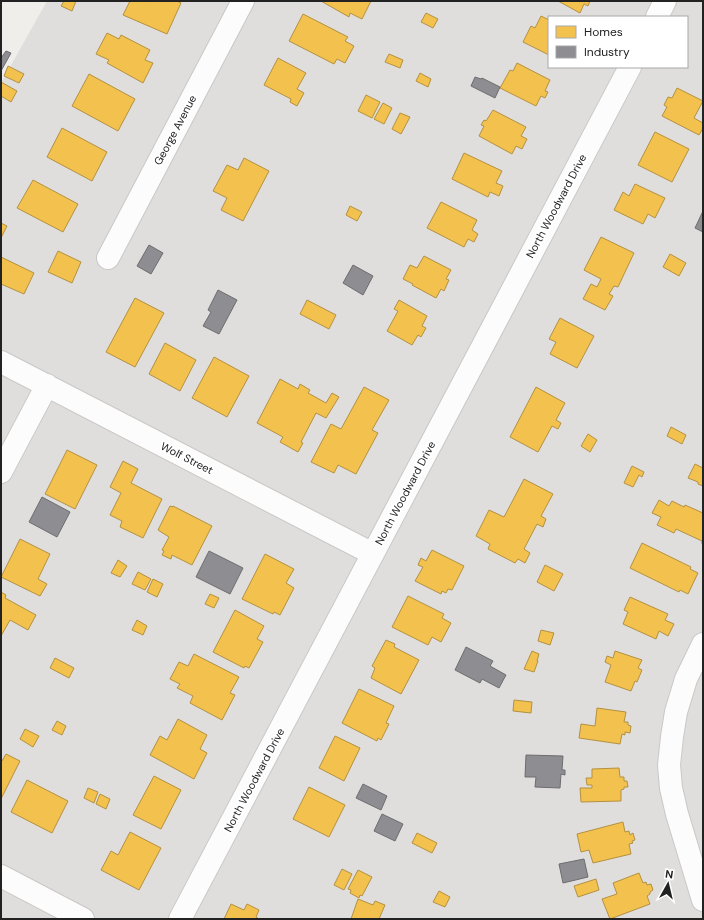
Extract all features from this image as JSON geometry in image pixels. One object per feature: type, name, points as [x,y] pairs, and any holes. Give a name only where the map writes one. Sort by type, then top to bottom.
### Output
[{"type":"street","name":"George Avenue","points":[[108,258],[243,1]]},
{"type":"street","points":[[657,16],[665,1]]},
{"type":"street","name":"North Woodward Drive","points":[[180,919],[629,68]]},
{"type":"street","name":"Wolf Street","points":[[1,362],[373,554]]},
{"type":"street","points":[[1,472],[47,385]]},
{"type":"street","points":[[703,644],[686,679],[676,712],[669,765],[671,788],[677,814],[703,900]]},
{"type":"street","points":[[1,876],[83,919]]},
{"type":"shaded area","points":[[47,1],[703,1],[703,919],[1,919],[1,83]]},
{"type":"building: Homes","points":[[64,1],[76,1],[72,11],[61,6]]},
{"type":"building: Homes","points":[[130,1],[177,1],[181,3],[167,34],[123,15]]},
{"type":"building: Homes","points":[[321,1],[371,1],[362,19],[350,13],[349,17]]},
{"type":"building: Homes","points":[[558,1],[590,1],[588,6],[584,4],[580,13]]},
{"type":"building: Homes","points":[[426,13],[438,19],[433,28],[421,22]]},
{"type":"building: Homes","points":[[303,14],[348,37],[345,41],[354,46],[345,63],[337,59],[334,64],[289,41]]},
{"type":"building: Homes","points":[[541,16],[548,20],[548,54],[523,42],[531,26],[535,28]]},
{"type":"building: Homes","points":[[107,33],[119,39],[121,35],[150,50],[145,60],[153,63],[143,83],[107,63],[109,60],[96,54]]},
{"type":"building: Homes","points":[[389,54],[403,60],[400,68],[385,62]]},
{"type":"building: Homes","points":[[278,58],[306,73],[297,89],[304,93],[297,106],[290,102],[291,99],[264,85]]},
{"type":"building: Homes","points":[[517,63],[550,80],[545,91],[548,92],[545,98],[541,96],[536,106],[500,88],[510,70],[513,71]]},
{"type":"building: Homes","points":[[8,66],[24,74],[19,83],[4,76]]},
{"type":"building: Homes","points":[[420,73],[431,79],[428,87],[416,81]]},
{"type":"building: Homes","points":[[89,74],[135,99],[118,131],[72,106]]},
{"type":"building: Homes","points":[[1,82],[17,91],[11,102],[1,96]]},
{"type":"building: Homes","points":[[677,88],[703,101],[694,118],[703,123],[703,128],[699,135],[662,116],[667,107],[664,105],[668,97],[672,98]]},
{"type":"building: Homes","points":[[366,95],[380,102],[372,118],[358,111]]},
{"type":"building: Homes","points":[[383,103],[392,108],[384,124],[374,119]]},
{"type":"building: Homes","points":[[493,110],[526,127],[521,136],[527,139],[522,149],[516,146],[512,154],[479,136],[484,126],[481,125],[484,120],[486,121]]},
{"type":"building: Homes","points":[[400,113],[410,117],[401,134],[392,129]]},
{"type":"building: Homes","points":[[62,128],[107,152],[92,181],[47,157]]},
{"type":"building: Homes","points":[[655,132],[689,149],[672,182],[638,165]]},
{"type":"building: Homes","points":[[464,153],[502,171],[496,183],[503,186],[499,196],[490,192],[488,197],[452,179]]},
{"type":"building: Homes","points":[[244,158],[269,171],[243,221],[221,210],[227,198],[213,191],[227,165],[238,170]]},
{"type":"building: Homes","points":[[33,180],[78,204],[63,232],[17,208]]},
{"type":"building: Homes","points":[[635,184],[665,198],[655,218],[648,214],[643,224],[614,210],[623,192],[629,196]]},
{"type":"building: Homes","points":[[441,202],[477,220],[472,230],[478,234],[474,242],[468,239],[464,247],[427,228]]},
{"type":"building: Homes","points":[[350,206],[362,212],[357,221],[346,215]]},
{"type":"building: Homes","points":[[1,223],[7,226],[1,238]]},
{"type":"building: Homes","points":[[601,237],[634,253],[618,287],[614,286],[609,294],[613,296],[605,310],[583,299],[591,284],[597,287],[601,279],[584,270]]},
{"type":"building: Homes","points":[[58,251],[81,262],[72,283],[48,272]]},
{"type":"building: Homes","points":[[670,254],[686,263],[679,276],[663,267]]},
{"type":"building: Homes","points":[[424,256],[451,270],[446,279],[449,280],[444,291],[441,289],[436,298],[403,279],[410,265],[417,268]]},
{"type":"building: Homes","points":[[1,257],[34,273],[24,294],[1,284]]},
{"type":"building: Homes","points":[[135,298],[164,313],[135,367],[106,352]]},
{"type":"building: Homes","points":[[307,300],[336,315],[329,329],[300,314]]},
{"type":"building: Homes","points":[[399,300],[427,316],[422,326],[426,328],[421,337],[418,335],[412,345],[387,331],[398,311],[394,309]]},
{"type":"building: Homes","points":[[560,318],[594,336],[577,368],[550,354],[556,342],[549,339]]},
{"type":"building: Homes","points":[[165,343],[196,360],[180,391],[149,374]]},
{"type":"building: Homes","points":[[214,357],[249,376],[227,417],[192,398]]},
{"type":"building: Homes","points":[[280,379],[298,389],[300,384],[310,390],[308,393],[326,403],[332,393],[339,397],[326,418],[316,413],[301,442],[303,443],[298,452],[280,442],[283,437],[257,423]]},
{"type":"building: Homes","points":[[364,387],[389,400],[372,430],[378,433],[356,474],[338,465],[334,473],[311,462],[331,424],[341,429]]},
{"type":"building: Homes","points":[[536,387],[565,403],[556,420],[561,423],[558,429],[552,426],[538,452],[510,437]]},
{"type":"building: Homes","points":[[671,427],[686,435],[682,444],[667,436]]},
{"type":"building: Homes","points":[[588,434],[597,440],[590,452],[581,446]]},
{"type":"building: Homes","points":[[67,450],[97,465],[75,509],[45,494]]},
{"type":"building: Homes","points":[[123,461],[138,469],[131,483],[162,499],[143,538],[120,527],[122,521],[110,515],[121,493],[110,487]]},
{"type":"building: Homes","points":[[695,464],[703,468],[703,486],[688,478]]},
{"type":"building: Homes","points":[[632,466],[644,472],[642,477],[639,475],[633,487],[624,483]]},
{"type":"building: Homes","points":[[524,479],[553,494],[541,516],[546,519],[543,527],[537,524],[524,549],[530,553],[525,563],[518,559],[515,563],[488,549],[490,544],[476,536],[489,510],[504,517]]},
{"type":"building: Homes","points":[[659,500],[669,506],[672,501],[684,507],[685,505],[703,513],[703,544],[702,541],[676,529],[674,533],[657,525],[661,517],[652,513]]},
{"type":"building: Homes","points":[[170,506],[173,506],[212,526],[192,565],[172,555],[171,559],[162,555],[164,551],[162,550],[169,537],[158,530]]},
{"type":"building: Homes","points":[[20,539],[50,554],[38,579],[47,584],[40,596],[1,577]]},
{"type":"building: Homes","points":[[642,543],[691,567],[690,569],[698,573],[688,594],[680,590],[679,592],[630,568]]},
{"type":"building: Homes","points":[[432,550],[464,566],[452,590],[448,589],[446,593],[442,591],[441,594],[415,581],[423,567],[418,565],[421,558],[426,561]]},
{"type":"building: Homes","points":[[265,554],[294,569],[286,583],[294,588],[280,615],[274,612],[273,614],[242,599]]},
{"type":"building: Homes","points":[[118,560],[127,566],[120,577],[111,573]]},
{"type":"building: Homes","points":[[545,565],[563,574],[554,591],[537,582]]},
{"type":"building: Homes","points":[[138,572],[151,579],[145,590],[132,584]]},
{"type":"building: Homes","points":[[153,579],[163,584],[157,597],[147,592]]},
{"type":"building: Homes","points":[[1,592],[6,595],[5,598],[36,615],[28,630],[10,620],[1,636]]},
{"type":"building: Homes","points":[[210,594],[219,598],[214,608],[205,604]]},
{"type":"building: Homes","points":[[408,596],[444,614],[442,618],[451,623],[441,642],[432,637],[428,645],[392,627]]},
{"type":"building: Homes","points":[[630,597],[668,614],[665,620],[674,624],[668,636],[659,631],[656,639],[623,624],[628,612],[624,610]]},
{"type":"building: Homes","points":[[235,610],[264,626],[257,639],[263,642],[249,668],[245,666],[244,668],[213,652]]},
{"type":"building: Homes","points":[[137,620],[147,626],[143,635],[132,630]]},
{"type":"building: Homes","points":[[541,630],[554,633],[550,645],[538,641]]},
{"type":"building: Homes","points":[[386,640],[395,644],[394,647],[419,660],[401,694],[371,678],[375,668],[372,666]]},
{"type":"building: Homes","points":[[532,651],[539,654],[534,672],[524,669]]},
{"type":"building: Homes","points":[[615,651],[642,660],[638,668],[642,670],[631,691],[605,682],[611,665],[605,662],[607,656],[613,658]]},
{"type":"building: Homes","points":[[194,654],[239,677],[230,693],[235,695],[222,720],[190,703],[193,696],[177,688],[180,684],[170,679],[179,662],[188,666]]},
{"type":"building: Homes","points":[[55,658],[74,668],[69,678],[50,668]]},
{"type":"building: Homes","points":[[359,689],[394,706],[386,723],[389,724],[381,740],[378,738],[377,741],[342,723]]},
{"type":"building: Homes","points":[[514,700],[532,702],[531,713],[513,711]]},
{"type":"building: Homes","points":[[597,708],[626,712],[624,722],[628,722],[628,725],[631,726],[630,733],[625,732],[625,735],[622,734],[620,744],[579,738],[581,724],[595,726]]},
{"type":"building: Homes","points":[[178,719],[207,735],[200,749],[207,753],[194,779],[150,755],[160,736],[167,740]]},
{"type":"building: Homes","points":[[57,721],[66,726],[62,735],[52,730]]},
{"type":"building: Homes","points":[[25,729],[39,736],[33,747],[20,739]]},
{"type":"building: Homes","points":[[335,736],[360,748],[344,781],[319,768]]},
{"type":"building: Homes","points":[[6,754],[20,761],[1,799],[1,761]]},
{"type":"building: Homes","points":[[619,768],[620,777],[624,777],[624,781],[627,781],[628,787],[624,787],[624,789],[621,790],[621,801],[581,802],[580,788],[592,788],[592,785],[587,785],[586,778],[592,778],[592,769]]},
{"type":"building: Homes","points":[[154,776],[181,790],[161,829],[133,815]]},
{"type":"building: Homes","points":[[27,780],[68,801],[52,833],[11,812]]},
{"type":"building: Homes","points":[[309,787],[345,805],[329,837],[293,819]]},
{"type":"building: Homes","points":[[88,788],[98,792],[94,803],[84,798]]},
{"type":"building: Homes","points":[[100,794],[110,799],[106,809],[96,804]]},
{"type":"building: Homes","points":[[623,822],[625,832],[629,831],[630,835],[633,833],[635,840],[632,841],[633,843],[629,844],[631,854],[593,863],[589,850],[581,852],[577,834]]},
{"type":"building: Homes","points":[[130,832],[161,848],[139,890],[101,870],[111,851],[118,855]]},
{"type":"building: Homes","points":[[417,833],[437,843],[432,853],[412,843]]},
{"type":"building: Homes","points":[[342,869],[352,874],[344,890],[334,885]]},
{"type":"building: Homes","points":[[358,870],[372,877],[362,896],[360,895],[359,898],[350,893],[351,890],[348,889]]},
{"type":"building: Homes","points":[[639,873],[643,883],[646,882],[647,885],[651,884],[653,890],[647,896],[650,904],[610,919],[602,899],[617,894],[613,883]]},
{"type":"building: Homes","points":[[596,879],[599,890],[578,897],[574,886]]},
{"type":"building: Homes","points":[[439,891],[450,897],[445,907],[433,902]]},
{"type":"building: Homes","points":[[358,899],[373,905],[375,901],[385,905],[379,919],[351,919]]},
{"type":"building: Homes","points":[[231,904],[244,910],[247,904],[259,910],[256,917],[259,919],[224,919]]},
{"type":"building: Industry","points":[[6,51],[11,53],[1,71],[1,58]]},
{"type":"building: Industry","points":[[475,77],[482,78],[500,87],[495,98],[471,86]]},
{"type":"building: Industry","points":[[703,211],[703,232],[695,228]]},
{"type":"building: Industry","points":[[149,245],[163,253],[151,274],[137,266]]},
{"type":"building: Industry","points":[[353,265],[373,276],[363,295],[343,283]]},
{"type":"building: Industry","points":[[218,290],[237,300],[219,334],[203,326],[211,312],[208,310]]},
{"type":"building: Industry","points":[[42,497],[70,512],[57,537],[29,522]]},
{"type":"building: Industry","points":[[209,551],[243,568],[230,594],[196,577]]},
{"type":"building: Industry","points":[[466,647],[493,661],[490,666],[506,675],[499,688],[482,679],[480,683],[455,670]]},
{"type":"building: Industry","points":[[526,755],[563,756],[562,770],[565,770],[565,775],[561,774],[560,788],[535,787],[536,777],[525,777]]},
{"type":"building: Industry","points":[[363,784],[387,796],[381,810],[356,798]]},
{"type":"building: Industry","points":[[382,814],[403,824],[395,841],[374,831]]},
{"type":"building: Industry","points":[[584,859],[588,877],[563,883],[559,864]]}]
